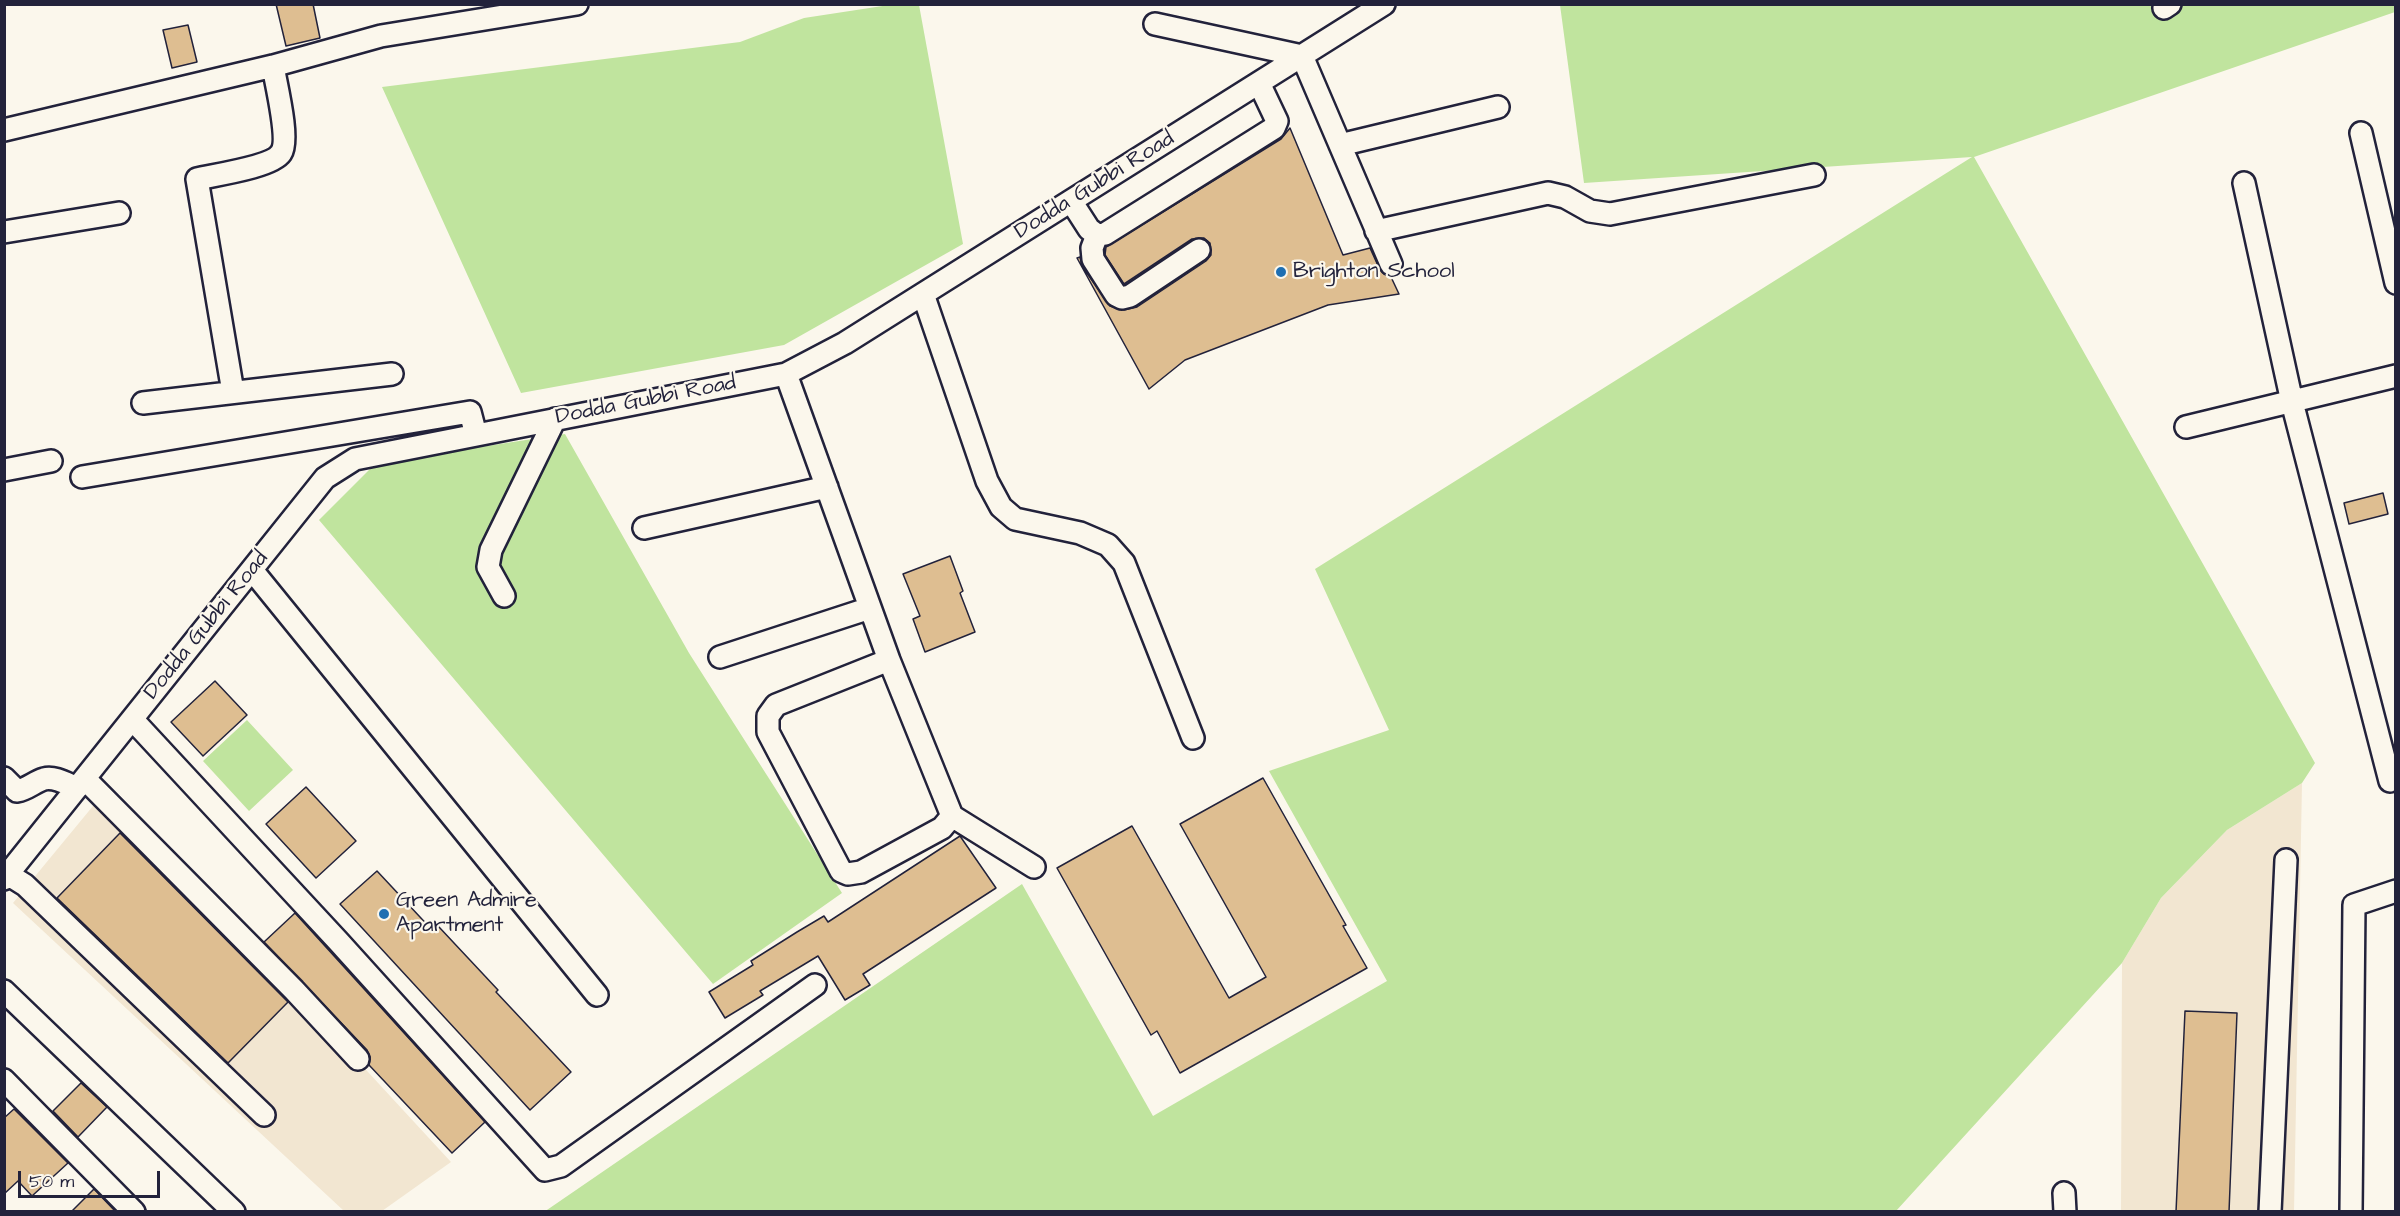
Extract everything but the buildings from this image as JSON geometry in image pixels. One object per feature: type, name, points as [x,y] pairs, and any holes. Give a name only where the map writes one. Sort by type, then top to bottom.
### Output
[{"type":"street","points":[[4,130],[273,66],[381,36],[577,4]]},
{"type":"street","name":"Dodda Gubbi Road","points":[[6,875],[325,478],[355,459],[786,374],[845,343],[1384,4]]},
{"type":"street","points":[[1155,24],[1302,56],[1390,264]]},
{"type":"street","points":[[233,392],[197,179],[270,162],[281,154],[285,141],[273,66]]},
{"type":"street","points":[[1071,201],[1089,229],[1097,235],[1105,234],[1274,128],[1277,121],[1259,83]]},
{"type":"street","points":[[1340,145],[1498,107]]},
{"type":"street","points":[[2361,133],[2396,283]]},
{"type":"street","points":[[1376,231],[1548,193],[1565,197],[1590,211],[1610,214],[1814,175]]},
{"type":"street","points":[[2244,183],[2292,402],[2390,781]]},
{"type":"street","points":[[4,232],[119,213]]},
{"type":"street","points":[[1097,235],[1092,248],[1093,259],[1116,295],[1122,298],[1130,296],[1199,250]]},
{"type":"street","points":[[922,294],[987,481],[1001,507],[1015,519],[1080,533],[1108,545],[1124,563],[1193,738]]},
{"type":"street","points":[[143,404],[392,374]]},
{"type":"street","points":[[786,374],[889,660],[952,816],[1034,867]]},
{"type":"street","points":[[2186,427],[2396,376]]},
{"type":"street","points":[[82,477],[471,412],[476,435]]},
{"type":"street","points":[[504,596],[488,567],[490,550],[555,419]]},
{"type":"street","points":[[4,470],[51,461]]},
{"type":"street","points":[[644,528],[827,487]]},
{"type":"street","points":[[252,570],[597,995]]},
{"type":"street","points":[[720,657],[870,608]]},
{"type":"street","points":[[889,660],[776,705],[768,716],[768,732],[841,871],[848,874],[861,872],[942,828],[952,816]]},
{"type":"street","points":[[132,719],[338,941],[545,1170],[561,1166],[815,985]]},
{"type":"street","points":[[4,778],[17,791],[29,789],[45,779],[81,784],[294,990],[358,1059]]},
{"type":"street","points":[[2270,1212],[2286,860]]},
{"type":"street","points":[[6,875],[25,885],[264,1115]]},
{"type":"street","points":[[2351,1212],[2354,904],[2396,891]]},
{"type":"street","points":[[4,991],[234,1212]]},
{"type":"street","points":[[4,1080],[134,1212]]},
{"type":"shaded area","points":[[2302,783],[2294,1211],[2121,1212],[2122,963],[2161,898],[2227,830]]},
{"type":"shaded area","points":[[107,789],[451,1162],[382,1211],[344,1211],[13,903]]},
{"type":"green space","points":[[889,5],[919,5],[963,244],[784,345],[521,393],[382,87],[740,42],[804,18]]},
{"type":"green space","points":[[1560,5],[2395,5],[2395,12],[1974,157],[2315,763],[2302,783],[2227,830],[2161,898],[2122,963],[1896,1211],[544,1212],[1022,884],[1153,1116],[1387,981],[1269,771],[1389,730],[1315,569],[1972,157],[1584,183]]},
{"type":"green space","points":[[565,434],[689,653],[842,893],[713,984],[319,520],[376,463]]},
{"type":"green space","points":[[247,720],[293,770],[249,811],[203,761]]},
{"type":"place","name":"Brighton School","points":[[1281,272]]},
{"type":"place","name":"Green Admire Apartment","points":[[384,914]]}]
